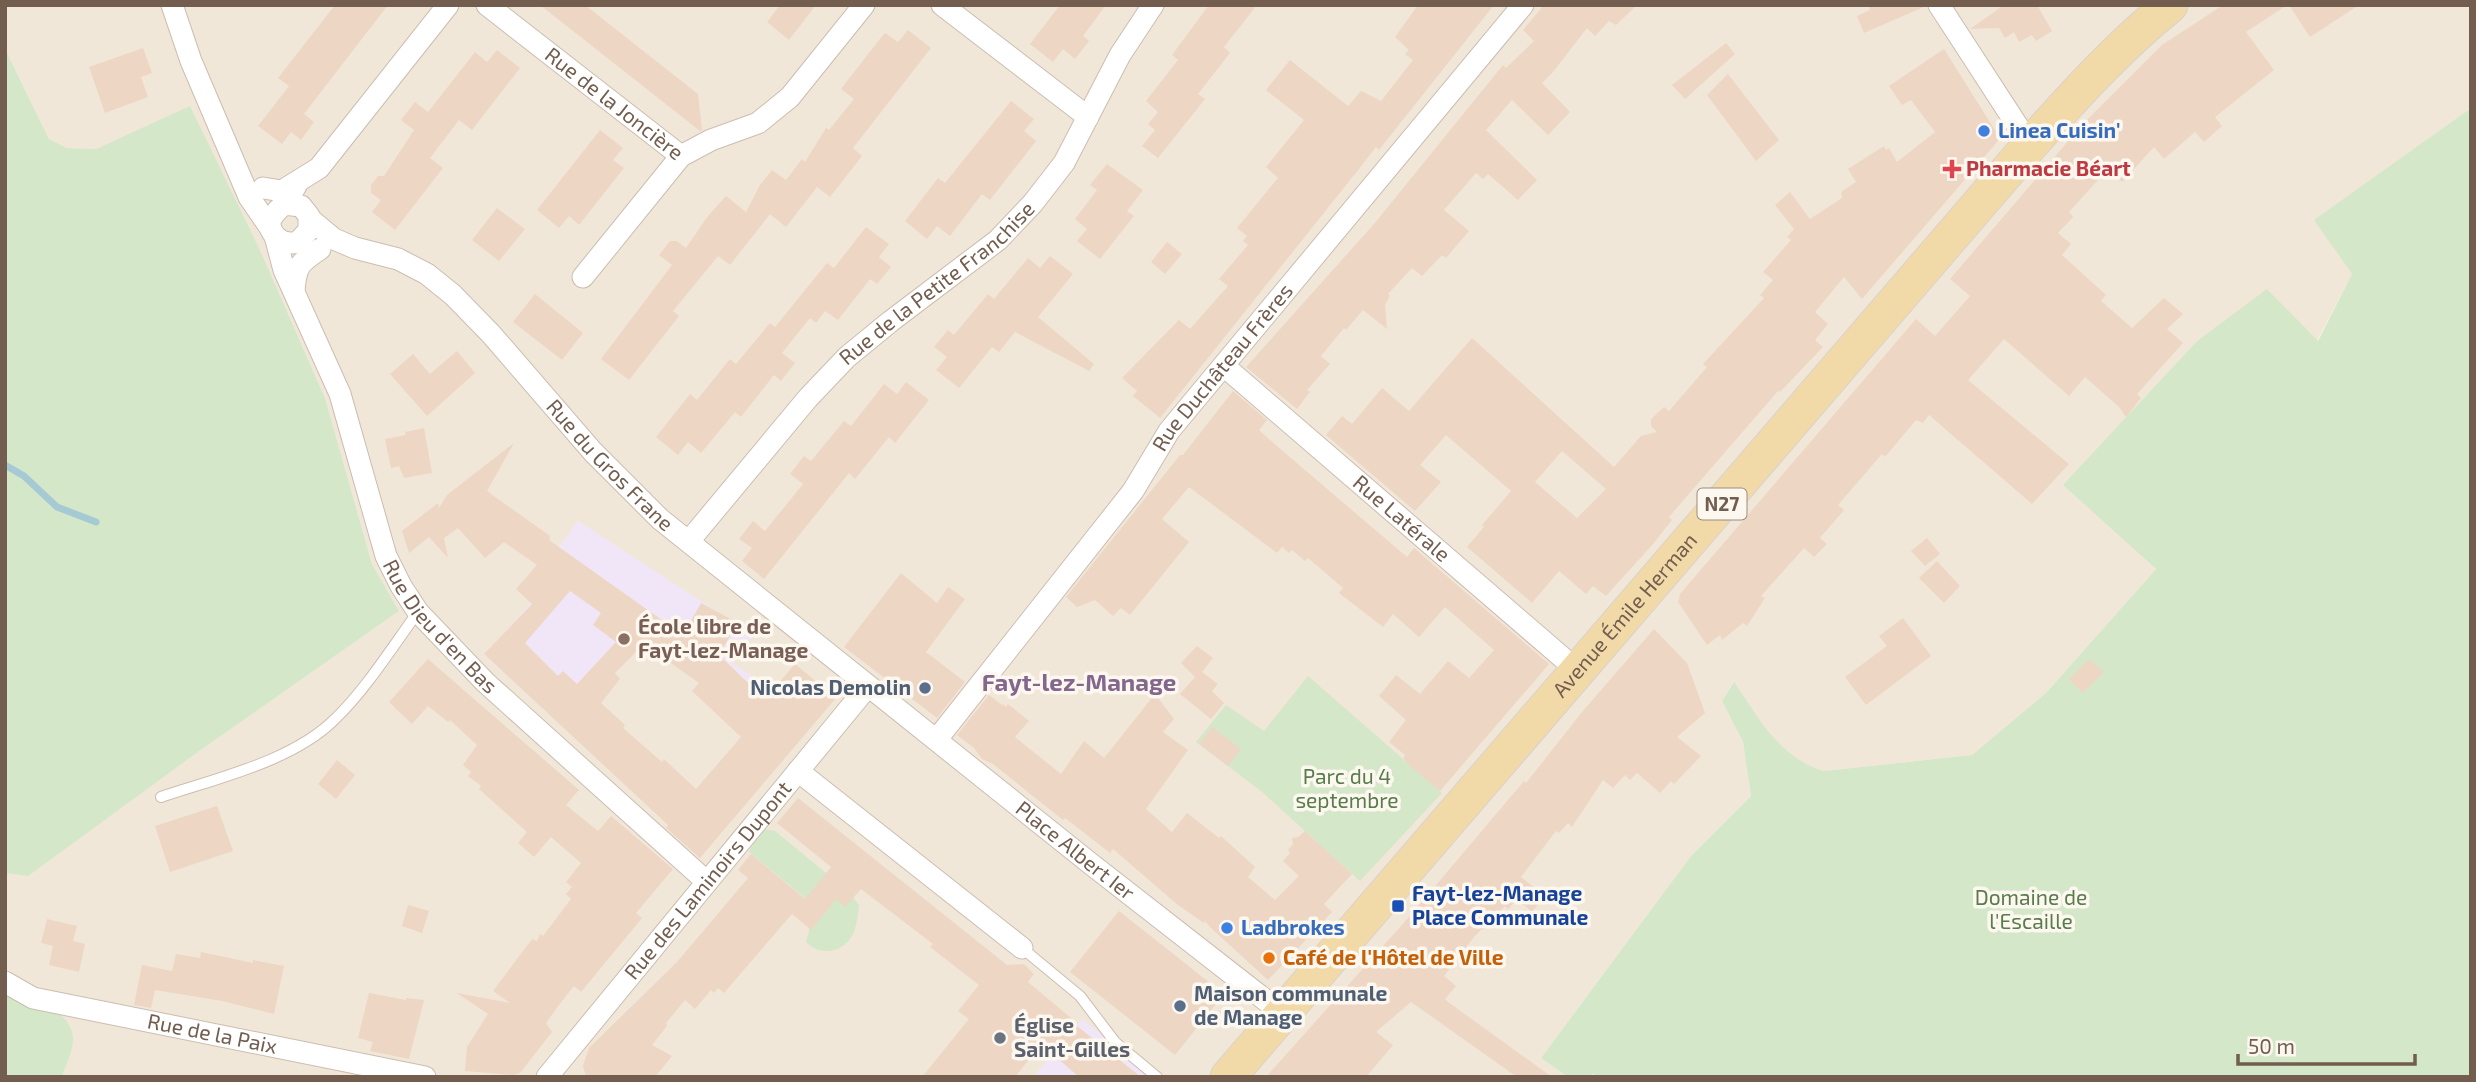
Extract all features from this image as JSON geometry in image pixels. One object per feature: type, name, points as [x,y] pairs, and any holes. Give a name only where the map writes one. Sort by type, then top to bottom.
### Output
[{"type":"main road","name":"Avenue Émile Herman","points":[[1228,1077],[2030,145],[2086,83],[2141,29],[2170,5]]},
{"type":"street","points":[[172,5],[191,61],[249,197],[273,232],[286,243],[298,242],[307,235],[319,168]]},
{"type":"street","points":[[263,188],[282,191],[319,168],[448,5]]},
{"type":"street","name":"Rue de la Joncière","points":[[487,5],[681,156],[711,140],[758,123],[790,97],[864,5]]},
{"type":"street","points":[[942,5],[1088,117]]},
{"type":"street","name":"Rue de la Petite Franchise","points":[[689,541],[808,398],[848,357],[998,240],[1033,203],[1064,163],[1120,55],[1153,5]]},
{"type":"street","name":"Rue Duchâteau Frères","points":[[937,739],[1133,491],[1170,431],[1522,5]]},
{"type":"street","points":[[1939,5],[2030,145]]},
{"type":"street","points":[[583,277],[681,156]]},
{"type":"street","points":[[237,169],[275,196],[283,205],[301,206],[309,216]]},
{"type":"street","points":[[294,291],[284,271],[273,232],[272,215],[283,205],[297,184]]},
{"type":"street","name":"Rue du Gros Frane","points":[[309,216],[334,239],[355,248],[398,259],[427,274],[453,295],[491,334],[593,452],[660,519],[868,686]]},
{"type":"street","name":"Rue du Gros Frane","points":[[298,242],[320,249],[355,248]]},
{"type":"street","points":[[294,291],[296,271],[303,260],[320,249]]},
{"type":"street","name":"Rue Dieu d'en Bas","points":[[294,291],[340,394],[386,556],[418,612],[485,682],[707,882]]},
{"type":"street","name":"Rue Latérale","points":[[1224,366],[1578,671]]},
{"type":"street","name":"Place Albert Ier","points":[[868,686],[1282,1013]]},
{"type":"street","name":"Rue des Laminoirs Dupont","points":[[547,1077],[868,686]]},
{"type":"street","points":[[798,771],[1022,948]]},
{"type":"street","name":"Rue de la Paix","points":[[5,982],[33,999],[425,1077]]},
{"type":"lane","points":[[161,797],[265,761],[320,731],[346,707],[418,612]]},
{"type":"lane","points":[[1022,948],[1080,996],[1115,1042],[1157,1077]]},
{"type":"shaded area","points":[[5,5],[2471,5],[2471,108],[2315,220],[2352,274],[2317,341],[2267,290],[2197,341],[2064,485],[2156,569],[2046,693],[1972,755],[1824,771],[1806,765],[1788,753],[1771,736],[1733,683],[1722,701],[1743,742],[1751,796],[1691,856],[1541,1058],[1568,1077],[62,1077],[73,1041],[5,982],[5,873],[28,875],[399,611],[372,564],[325,398],[260,250],[190,107],[96,149],[67,148],[49,139],[5,49]]},
{"type":"shaded area","name":"École libre de Fayt-lez-Manage","points":[[578,521],[753,635],[732,663],[788,700],[814,724],[720,697],[644,644],[615,673],[612,672],[561,725],[484,655],[532,602],[538,575]]},
{"type":"shaded area","points":[[1082,1019],[1123,1053],[1153,1077],[1033,1077]]},
{"type":"green space","points":[[5,49],[49,139],[67,148],[96,149],[190,106],[260,250],[325,398],[372,564],[399,611],[28,876],[5,873]]},
{"type":"green space","name":"Domaine de l'Escaille","points":[[2471,108],[2471,1077],[1597,1077],[1593,1074],[1590,1077],[1568,1077],[1541,1058],[1691,856],[1751,796],[1743,742],[1722,701],[1734,682],[1782,747],[1808,765],[1824,771],[1972,755],[2046,693],[2156,569],[2063,485],[2197,341],[2267,289],[2318,341],[2352,274],[2314,220]]},
{"type":"green space","name":"Parc du 4 septembre","points":[[1308,676],[1442,793],[1360,881],[1261,791],[1196,742],[1226,705],[1264,731]]},
{"type":"green space","points":[[765,829],[775,831],[849,892],[859,905],[854,931],[849,940],[838,949],[818,950],[806,942],[810,927],[822,912],[749,852],[753,841]]},
{"type":"green space","points":[[5,982],[48,1005],[66,1020],[73,1040],[62,1077],[5,1077]]},
{"type":"building","points":[[335,5],[388,5],[304,114],[314,122],[301,140],[291,132],[282,144],[258,126],[289,86],[278,78]]},
{"type":"building","points":[[540,5],[585,5],[698,94],[702,130],[700,131]]},
{"type":"building","points":[[780,5],[816,5],[789,40],[767,22]]},
{"type":"building","points":[[1060,5],[1106,5],[1083,36],[1089,41],[1075,59],[1063,49],[1053,62],[1030,44]]},
{"type":"building","points":[[1209,5],[1257,5],[1224,47],[1230,53],[1198,94],[1205,99],[1158,158],[1142,146],[1155,130],[1148,124],[1158,112],[1146,101],[1178,60],[1172,55]]},
{"type":"building","points":[[1418,5],[1494,5],[1379,150],[1376,147],[1160,418],[1133,396],[1137,391],[1122,378],[1179,320],[1190,329],[1228,286],[1219,279],[1248,245],[1243,241],[1247,236],[1237,228],[1278,178],[1266,167],[1304,120],[1266,90],[1290,60],[1348,106],[1361,91],[1381,101],[1413,60],[1405,54],[1409,50],[1395,37]]},
{"type":"building","points":[[1544,5],[1637,5],[1616,25],[1609,21],[1595,36],[1587,28],[1542,83],[1570,112],[1548,135],[1512,100],[1486,130],[1537,180],[1518,200],[1488,174],[1483,179],[1476,173],[1444,210],[1469,231],[1446,258],[1442,255],[1422,276],[1412,268],[1388,294],[1390,296],[1385,305],[1387,329],[1363,310],[1346,330],[1344,328],[1321,356],[1330,364],[1307,390],[1310,392],[1297,409],[1246,367],[1374,224],[1503,65],[1506,68],[1534,41],[1523,30]]},
{"type":"building","points":[[1868,5],[1926,6],[1864,33],[1857,16],[1870,10]]},
{"type":"building","points":[[2004,5],[2037,5],[2052,31],[2036,41],[2032,35],[2019,42],[2014,32],[2005,38],[1999,28],[1970,29]]},
{"type":"building","points":[[2223,5],[2287,5],[2246,32],[2274,70],[2215,117],[2222,126],[2204,142],[2195,132],[2164,159],[2154,147],[2122,182],[2108,169],[2069,212],[2073,217],[2058,233],[2071,244],[2062,255],[2106,295],[2101,301],[2132,328],[2164,298],[2183,314],[2167,329],[2183,343],[2137,394],[2141,398],[2126,417],[2119,407],[2085,377],[2069,396],[2004,339],[1968,380],[2069,464],[2032,504],[1929,415],[1923,423],[1916,420],[1885,457],[1882,454],[1838,505],[1844,510],[1820,538],[1827,544],[1814,557],[1804,548],[1761,596],[1765,598],[1747,626],[1743,623],[1722,640],[1720,635],[1707,645],[1678,602],[1680,594],[1916,319],[1935,336],[1970,296],[1950,279],[2082,125],[2162,45]]},
{"type":"building","points":[[2289,5],[2359,5],[2310,37]]},
{"type":"building","points":[[908,30],[931,48],[853,148],[862,156],[830,197],[817,187],[786,227],[770,214],[730,265],[718,256],[673,311],[679,316],[629,380],[601,359],[672,265],[659,255],[670,241],[677,241],[686,248],[726,196],[746,212],[760,185],[772,170],[786,180],[802,159],[805,162],[826,128],[829,130],[854,99],[841,89],[879,40],[885,33],[898,42]]},
{"type":"building","points":[[1726,43],[1735,54],[1685,99],[1672,85]]},
{"type":"building","points":[[143,48],[152,73],[141,77],[148,97],[105,113],[89,67]]},
{"type":"building","points":[[1944,49],[1998,135],[1998,141],[1862,299],[1844,277],[1815,312],[1828,324],[1815,340],[1823,347],[1780,392],[1778,391],[1669,517],[1672,520],[1653,544],[1606,596],[1593,586],[1586,594],[1559,571],[1532,603],[1467,547],[1511,491],[1446,435],[1420,465],[1441,482],[1415,511],[1326,435],[1342,416],[1352,424],[1382,388],[1409,411],[1472,338],[1614,467],[1641,436],[1657,432],[1651,426],[1651,419],[1664,407],[1669,411],[1707,367],[1703,364],[1764,298],[1760,295],[1773,280],[1763,272],[1791,240],[1787,237],[1794,229],[1775,205],[1790,192],[1810,219],[1842,198],[1841,192],[1856,182],[1848,169],[1884,146],[1886,150],[1889,148],[1897,162],[1935,132],[1911,100],[1902,105],[1889,86]],"holes":[[[1562,451],[1606,489],[1577,518],[1535,482]]]},
{"type":"building","points":[[497,50],[520,68],[472,130],[459,120],[430,158],[443,168],[395,230],[372,212],[381,200],[371,193],[371,185],[378,176],[384,176],[414,130],[401,120],[415,102],[428,112],[475,52],[487,62]]},
{"type":"building","points":[[1728,74],[1779,140],[1756,161],[1707,95]]},
{"type":"building","points":[[1011,101],[1034,119],[1024,131],[1036,141],[990,200],[982,194],[950,236],[937,226],[927,239],[905,221],[938,178],[945,183]]},
{"type":"building","points":[[600,130],[623,148],[613,160],[624,168],[579,225],[569,216],[559,228],[537,210]]},
{"type":"building","points":[[1107,164],[1143,190],[1127,211],[1134,216],[1100,259],[1077,241],[1087,229],[1075,219],[1097,190],[1090,185]]},
{"type":"building","points":[[497,208],[525,229],[499,261],[472,240]]},
{"type":"building","points":[[866,227],[889,244],[879,257],[891,267],[877,284],[870,279],[838,320],[825,311],[816,323],[810,318],[782,353],[795,363],[781,381],[774,375],[741,417],[735,412],[701,453],[688,442],[678,455],[656,437],[690,394],[697,400],[730,359],[736,364],[770,323],[775,327],[827,263],[834,268]]},
{"type":"building","points":[[1167,242],[1182,254],[1165,274],[1151,262]]},
{"type":"building","points":[[1050,256],[1073,274],[1038,317],[1094,364],[1089,371],[1015,332],[999,352],[992,347],[959,388],[936,370],[947,357],[934,347],[948,330],[954,335],[988,294],[994,299],[1028,258],[1040,268]]},
{"type":"building","points":[[535,294],[583,333],[562,360],[513,322]]},
{"type":"building","points":[[457,351],[475,373],[427,416],[390,374],[413,354],[430,374]]},
{"type":"building","points":[[906,382],[929,400],[895,443],[889,437],[855,479],[849,473],[764,579],[742,561],[752,548],[739,539],[753,521],[765,531],[803,484],[790,474],[804,456],[811,461],[844,421],[851,426],[884,384],[897,394]]},
{"type":"building","points":[[1233,391],[1267,420],[1259,430],[1278,447],[1407,557],[1414,548],[1549,664],[1440,791],[1412,768],[1403,758],[1405,755],[1389,742],[1406,720],[1379,696],[1396,675],[1420,694],[1448,661],[1469,678],[1494,650],[1445,607],[1419,637],[1393,614],[1383,627],[1339,593],[1343,588],[1308,558],[1305,561],[1292,550],[1289,553],[1282,547],[1277,553],[1189,487],[1162,519],[1189,542],[1130,615],[1121,608],[1113,616],[1095,600],[1077,607],[1066,597]]},
{"type":"building","points":[[424,428],[432,473],[404,478],[399,466],[391,468],[385,439]]},
{"type":"building","points":[[514,443],[487,491],[550,536],[549,540],[683,635],[701,603],[738,623],[719,655],[765,699],[795,664],[836,698],[700,858],[484,654],[532,604],[516,589],[537,565],[504,542],[485,558],[458,528],[444,538],[448,558],[429,537],[409,553],[402,531],[438,503],[439,508],[447,495]],"holes":[[[570,591],[601,613],[593,625],[616,642],[577,684],[563,671],[558,676],[525,643]],[[644,644],[699,683],[692,691],[741,737],[696,789],[664,759],[662,762],[623,728],[625,725],[601,703],[620,679],[615,673]]]},
{"type":"building","points":[[1927,538],[1940,554],[1925,566],[1911,551]]},
{"type":"building","points":[[1937,561],[1960,586],[1944,603],[1919,578]]},
{"type":"building","points":[[901,573],[937,603],[948,587],[965,599],[926,652],[965,682],[937,718],[844,647]]},
{"type":"building","points":[[1903,618],[1931,656],[1866,705],[1845,677],[1887,646],[1879,636]]},
{"type":"building","points":[[1654,629],[1687,663],[1705,713],[1677,737],[1701,756],[1674,784],[1671,781],[1660,793],[1637,773],[1630,780],[1625,775],[1613,788],[1603,780],[1572,827],[1568,823],[1559,833],[1556,831],[1521,877],[1545,896],[1532,912],[1517,899],[1508,909],[1505,906],[1474,937],[1444,976],[1456,986],[1445,999],[1448,1002],[1552,1077],[1517,1077],[1411,1002],[1376,1032],[1393,1045],[1366,1077],[1266,1077],[1409,917],[1524,781],[1526,783],[1582,712]]},
{"type":"building","points":[[1197,646],[1213,658],[1202,672],[1218,684],[1212,691],[1224,703],[1211,719],[1180,694],[1195,677],[1181,663]]},
{"type":"building","points":[[428,659],[579,790],[566,805],[598,831],[611,816],[673,869],[636,913],[642,918],[581,992],[574,986],[559,1005],[546,1023],[552,1032],[520,1073],[514,1075],[465,1071],[467,1047],[488,1014],[457,993],[510,1003],[493,991],[532,939],[537,941],[540,934],[543,936],[571,899],[566,894],[572,887],[566,882],[581,863],[551,837],[534,857],[518,843],[527,832],[468,776],[471,772],[463,765],[477,745],[450,720],[448,722],[428,706],[412,724],[389,702]]},
{"type":"building","points":[[2089,659],[2104,672],[2083,693],[2069,679]]},
{"type":"building","points":[[1155,694],[1174,719],[1163,732],[1188,750],[1146,809],[1172,832],[1187,813],[1219,838],[1221,836],[1255,867],[1248,877],[1275,900],[1299,876],[1283,861],[1290,853],[1288,850],[1293,844],[1292,838],[1305,831],[1352,874],[1324,904],[1332,912],[1268,980],[1205,921],[1204,923],[1178,905],[1113,849],[1110,853],[1065,818],[1063,820],[993,764],[982,759],[974,748],[957,735],[989,695],[1006,707],[1008,704],[1029,721],[1015,737],[1061,774],[1084,741],[1104,758]]},
{"type":"building","points":[[1212,727],[1241,749],[1228,766],[1199,744]]},
{"type":"building","points":[[337,760],[355,775],[336,799],[318,784]]},
{"type":"building","points":[[798,798],[1007,965],[1024,964],[1034,974],[1028,982],[1071,1018],[1072,1022],[1141,1077],[1079,1077],[1041,1044],[1015,1077],[922,1077],[969,1019],[958,1011],[979,985],[930,947],[933,944],[861,889],[845,907],[836,899],[811,930],[792,914],[724,993],[718,988],[714,993],[711,990],[695,1009],[685,1000],[652,1045],[672,1056],[655,1077],[586,1077],[583,1066],[589,1048],[677,962],[748,878],[738,870],[751,854],[805,899],[831,867],[777,823]]},
{"type":"building","points":[[217,806],[233,851],[170,872],[155,826]]},
{"type":"building","points":[[408,905],[429,911],[422,933],[402,926]]},
{"type":"building","points":[[1119,911],[1224,994],[1175,1055],[1070,972]]},
{"type":"building","points":[[47,919],[77,926],[73,941],[85,944],[79,972],[49,965],[53,946],[41,943]]},
{"type":"building","points":[[201,952],[253,963],[253,960],[284,966],[274,1014],[222,1001],[155,990],[151,1008],[134,1005],[142,965],[172,971],[176,954],[200,958]]},
{"type":"building","points":[[369,993],[406,1000],[424,1000],[409,1059],[370,1051],[373,1042],[358,1038]]},
{"type":"waterway","points":[[5,465],[24,476],[57,507],[96,522]]},
{"type":"place","name":"Linea Cuisin'","points":[[1984,131]]},
{"type":"place","name":"Pharmacie Béart","points":[[1952,169]]},
{"type":"place","name":"École libre de Fayt-lez-Manage","points":[[624,639]]},
{"type":"place","name":"Nicolas Demolin","points":[[925,688]]},
{"type":"place","name":"Fayt-lez-Manage Place Communale","points":[[1398,906]]},
{"type":"place","name":"Ladbrokes","points":[[1227,928]]},
{"type":"place","name":"Café de l'Hôtel de Ville","points":[[1269,958]]},
{"type":"place","name":"Maison communale de Manage","points":[[1180,1006]]},
{"type":"place","name":"Église Saint-Gilles","points":[[1000,1038]]},
{"type":"district","name":"Fayt-lez-Manage","points":[[1079,683]]}]
